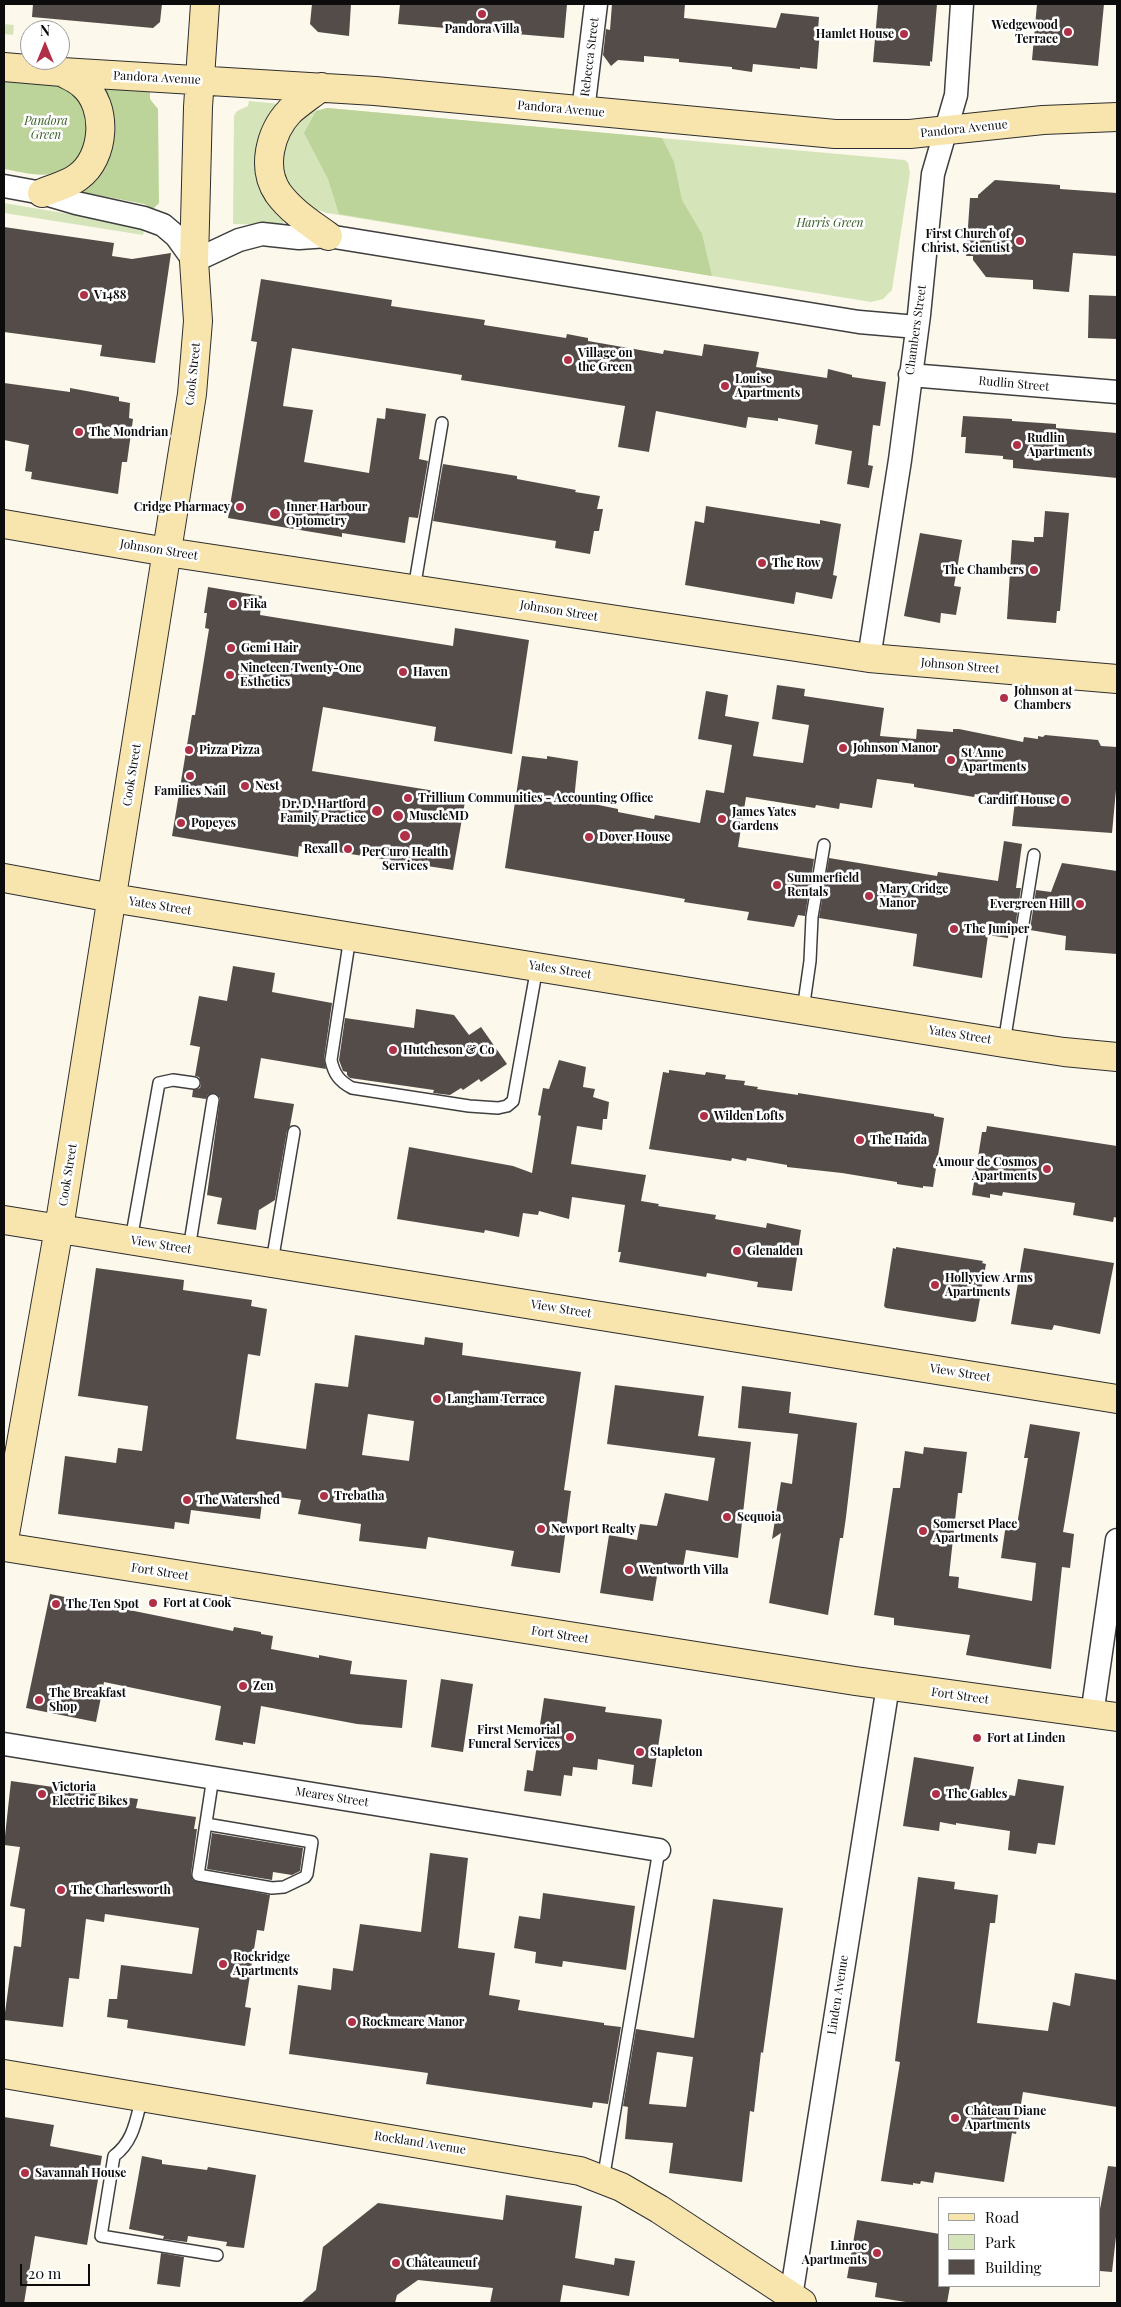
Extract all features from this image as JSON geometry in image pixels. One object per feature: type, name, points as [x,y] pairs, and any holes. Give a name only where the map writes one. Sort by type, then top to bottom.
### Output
[{"type":"main road","name":"Cook Street","points":[[4,1540],[59,1228],[192,394],[198,321],[194,261],[200,80],[205,4]]},
{"type":"main road","name":"Pandora Avenue","points":[[4,67],[321,87],[835,134],[910,134],[1043,120],[1117,117]]},
{"type":"main road","points":[[42,193],[77,178],[92,165],[98,144],[101,122],[96,103],[83,84],[62,72]]},
{"type":"main road","points":[[321,87],[290,112],[276,130],[270,150],[270,172],[278,192],[298,215],[328,236]]},
{"type":"main road","name":"Johnson Street","points":[[4,524],[167,552],[868,658],[1117,679]]},
{"type":"main road","name":"Yates Street","points":[[4,878],[112,898],[1064,1052],[1117,1057]]},
{"type":"main road","name":"View Street","points":[[4,1220],[1117,1399]]},
{"type":"main road","name":"Fort Street","points":[[4,1547],[888,1686],[1104,1716]]},
{"type":"main road","name":"Rockland Avenue","points":[[4,2074],[548,2164],[580,2171],[621,2187],[659,2209],[794,2301]]},
{"type":"street","name":"Rebecca Street","points":[[583,111],[596,4]]},
{"type":"street","name":"Chambers Street","points":[[868,658],[900,460],[917,327],[933,174],[956,95],[962,4]]},
{"type":"street","points":[[4,186],[42,193],[76,203],[144,218],[163,225],[176,236],[194,261],[239,240],[262,234],[299,238],[328,236],[852,321],[917,327]]},
{"type":"street","name":"Rudlin Street","points":[[910,375],[1117,392]]},
{"type":"street","points":[[1104,1716],[1117,1540]]},
{"type":"street","name":"Linden Avenue","points":[[794,2301],[888,1686]]},
{"type":"street","name":"Meares Street","points":[[4,1744],[659,1850]]},
{"type":"lane","points":[[414,589],[442,423]]},
{"type":"lane","points":[[803,1010],[810,961],[812,917],[824,846]]},
{"type":"lane","points":[[1004,1042],[1034,855]]},
{"type":"lane","points":[[350,936],[331,1060],[334,1073],[342,1083],[352,1088],[469,1106],[498,1108],[507,1106],[513,1101],[537,967]]},
{"type":"lane","points":[[131,1240],[159,1082],[173,1080],[194,1082]]},
{"type":"lane","points":[[189,1249],[213,1100]]},
{"type":"lane","points":[[272,1262],[294,1132]]},
{"type":"lane","points":[[206,1824],[312,1842],[307,1874],[305,1877],[278,1888],[198,1875],[213,1777]]},
{"type":"lane","points":[[603,2180],[659,1850]]},
{"type":"lane","points":[[142,2097],[130,2138],[124,2148],[114,2156],[101,2236],[217,2255]]},
{"type":"green space","points":[[4,24],[14,25],[13,35],[4,34]]},
{"type":"green space","name":"Pandora Green","points":[[4,79],[39,81],[56,85],[71,92],[80,101],[86,111],[88,134],[85,146],[71,165],[61,171],[47,174],[32,174],[4,169]]},
{"type":"green space","points":[[102,88],[150,92],[150,99],[158,109],[159,203],[153,209],[144,204],[82,192]]},
{"type":"green space","points":[[249,101],[280,104],[284,220],[282,225],[233,224],[234,116],[237,111],[248,106]]},
{"type":"green space","name":"Harris Green","points":[[327,108],[905,160],[908,163],[910,173],[892,290],[883,299],[871,302],[327,213],[314,209],[292,193],[282,171],[282,158],[288,134],[296,124],[305,115]]},
{"type":"green space","points":[[327,108],[662,138],[674,162],[682,200],[702,234],[712,276],[339,214],[328,179],[304,133],[316,111]]},
{"type":"green space","points":[[4,203],[145,227],[143,235],[4,213]]},
{"type":"building","points":[[33,4],[162,4],[160,22],[153,28],[32,17]]},
{"type":"building","points":[[312,4],[351,4],[349,36],[318,32],[310,24]]},
{"type":"building","name":"Pandora Villa","points":[[400,4],[567,4],[564,38],[398,24]]},
{"type":"building","points":[[612,4],[685,4],[684,18],[776,28],[781,13],[819,17],[817,69],[753,64],[752,72],[732,69],[732,67],[679,62],[679,59],[644,56],[644,62],[618,60],[611,66],[603,55],[606,29],[610,30]]},
{"type":"building","name":"Hamlet House","points":[[878,4],[937,4],[932,62],[930,61],[930,66],[873,62]]},
{"type":"building","name":"Wedgewood Terrace","points":[[1037,4],[1104,4],[1098,66],[1032,60]]},
{"type":"building","name":"First Church of Christ, Scientist","points":[[995,180],[1060,185],[1060,189],[1117,193],[1117,256],[1073,253],[1069,292],[1033,289],[1033,280],[986,277],[973,260],[973,256],[966,256],[970,198],[978,198],[978,195]]},
{"type":"building","name":"V1488","points":[[4,227],[114,243],[112,256],[132,259],[171,253],[155,363],[100,356],[102,345],[4,332]]},
{"type":"building","points":[[261,279],[392,300],[391,306],[485,320],[484,325],[566,338],[567,334],[588,338],[588,341],[663,354],[664,350],[702,356],[704,344],[759,352],[756,367],[827,378],[828,369],[852,375],[852,377],[886,382],[880,426],[873,425],[868,465],[873,466],[869,488],[847,484],[852,451],[815,444],[818,425],[778,418],[778,421],[748,417],[746,428],[656,411],[649,452],[618,447],[625,406],[461,380],[462,375],[292,348],[283,406],[313,410],[304,462],[369,473],[377,418],[385,419],[386,408],[426,414],[419,459],[428,461],[418,518],[409,517],[405,543],[342,533],[342,537],[228,518],[257,342],[251,341]]},
{"type":"building","points":[[1089,295],[1117,296],[1117,339],[1088,338]]},
{"type":"building","name":"The Mondrian","points":[[4,383],[70,392],[70,388],[119,397],[119,401],[130,403],[129,418],[133,419],[127,462],[122,462],[118,494],[31,479],[32,472],[25,471],[29,445],[4,440]]},
{"type":"building","name":"Rudlin Apartments","points":[[963,416],[1012,419],[1012,421],[1056,424],[1056,428],[1117,433],[1117,478],[1013,468],[1013,460],[1003,459],[1003,456],[965,453],[966,437],[961,437]]},
{"type":"building","points":[[443,464],[517,476],[517,479],[600,496],[597,509],[603,509],[599,531],[594,531],[590,554],[555,548],[556,541],[433,521]]},
{"type":"building","name":"The Row","points":[[706,506],[820,524],[820,520],[841,524],[833,575],[837,576],[832,599],[796,592],[794,604],[685,585],[695,521],[704,523]]},
{"type":"building","name":"The Chambers","points":[[1045,511],[1069,513],[1060,611],[1057,611],[1056,623],[1007,619],[1012,540],[1034,542],[1034,537],[1043,537]]},
{"type":"building","points":[[920,533],[962,540],[954,586],[961,587],[956,615],[941,613],[940,623],[904,616]]},
{"type":"building","points":[[208,587],[262,596],[260,615],[453,646],[455,628],[529,640],[512,754],[434,741],[436,727],[323,707],[312,771],[466,796],[453,870],[299,846],[298,857],[172,836],[192,715],[195,715],[209,629],[205,628],[207,613],[204,613]]},
{"type":"building","points":[[777,685],[805,689],[804,696],[884,708],[880,736],[916,739],[917,729],[953,732],[953,729],[959,729],[1023,742],[1024,737],[1038,739],[1038,736],[1043,737],[1045,735],[1098,740],[1101,746],[1117,747],[1117,779],[1112,833],[1012,826],[1015,801],[975,794],[974,797],[914,787],[914,784],[877,779],[872,808],[840,803],[839,809],[816,805],[815,808],[746,797],[738,847],[814,859],[805,916],[798,915],[794,927],[747,920],[749,912],[684,902],[685,899],[505,868],[522,756],[547,759],[547,756],[578,761],[574,800],[618,809],[618,812],[654,819],[655,815],[700,823],[706,790],[724,793],[732,745],[698,739],[706,691],[728,695],[725,716],[759,722],[753,756],[803,763],[809,725],[772,719]]},
{"type":"building","points":[[1004,841],[1022,844],[1016,888],[1021,888],[1015,928],[1009,927],[1008,938],[988,935],[982,978],[913,966],[917,934],[819,918],[829,858],[937,876],[938,872],[998,881]]},
{"type":"building","name":"Evergreen Hill","points":[[1062,863],[1117,871],[1117,954],[1065,950],[1066,936],[1030,930],[1036,890],[1051,892]]},
{"type":"building","points":[[233,966],[275,973],[272,992],[332,1003],[324,1059],[326,1069],[261,1058],[254,1098],[294,1104],[290,1126],[287,1131],[275,1200],[259,1210],[256,1230],[217,1224],[222,1198],[207,1195],[220,1098],[214,1093],[208,1095],[206,1099],[192,1097],[193,1090],[200,1088],[201,1084],[199,1077],[195,1076],[200,1047],[190,1045],[199,996],[227,1001]]},
{"type":"building","points":[[416,1009],[454,1015],[469,1035],[481,1027],[507,1064],[481,1082],[479,1079],[463,1090],[461,1088],[450,1095],[433,1093],[434,1090],[350,1078],[347,1072],[343,1071],[339,1060],[345,1018],[414,1028]]},
{"type":"building","points":[[559,1060],[586,1067],[583,1087],[595,1089],[593,1097],[609,1102],[607,1119],[603,1119],[602,1130],[577,1126],[571,1164],[646,1175],[641,1201],[659,1204],[658,1206],[716,1215],[715,1219],[766,1228],[767,1223],[801,1230],[792,1291],[757,1287],[758,1282],[707,1273],[706,1277],[619,1262],[621,1252],[618,1252],[625,1205],[572,1197],[569,1219],[539,1211],[538,1215],[523,1213],[519,1237],[485,1230],[484,1233],[397,1219],[409,1147],[513,1166],[532,1173],[541,1116],[538,1115],[543,1088],[549,1089]]},
{"type":"building","points":[[669,1070],[705,1075],[706,1072],[726,1075],[725,1079],[745,1081],[744,1085],[758,1087],[757,1089],[798,1095],[798,1093],[934,1114],[934,1116],[944,1118],[933,1187],[923,1186],[923,1188],[842,1173],[787,1167],[787,1165],[747,1158],[746,1161],[732,1158],[731,1161],[649,1149],[663,1072],[669,1073]]},
{"type":"building","name":"Amour de Cosmos Apartments","points":[[987,1126],[1117,1146],[1117,1218],[1114,1217],[1113,1222],[1073,1215],[1075,1203],[1003,1192],[1002,1196],[990,1194],[990,1198],[972,1195],[982,1132],[986,1132]]},
{"type":"building","name":"Hollyview Arms Apartments","points":[[896,1247],[983,1261],[982,1263],[986,1264],[976,1321],[886,1308],[884,1306],[893,1248],[896,1249]]},
{"type":"building","points":[[1024,1248],[1114,1263],[1100,1334],[1054,1325],[1052,1330],[1011,1324]]},
{"type":"building","points":[[96,1268],[184,1280],[183,1290],[252,1300],[251,1306],[267,1309],[260,1356],[248,1354],[236,1439],[306,1449],[315,1383],[348,1387],[355,1335],[424,1345],[425,1337],[463,1343],[462,1355],[581,1372],[564,1490],[571,1491],[560,1573],[511,1566],[514,1551],[428,1537],[426,1549],[359,1541],[361,1524],[298,1514],[301,1500],[263,1495],[260,1519],[191,1510],[189,1524],[175,1522],[174,1529],[58,1514],[65,1456],[116,1463],[118,1448],[142,1451],[148,1406],[78,1396]],"holes":[[[368,1414],[414,1421],[409,1461],[362,1455]]]},
{"type":"building","points":[[615,1385],[704,1396],[698,1436],[751,1442],[738,1558],[686,1550],[683,1568],[659,1564],[653,1601],[600,1593],[609,1535],[637,1540],[640,1524],[657,1526],[665,1493],[708,1501],[715,1458],[607,1444]]},
{"type":"building","points":[[742,1386],[791,1392],[789,1413],[857,1423],[843,1538],[840,1538],[828,1615],[769,1603],[781,1533],[772,1539],[781,1482],[792,1484],[798,1434],[738,1428]]},
{"type":"building","points":[[1030,1424],[1080,1432],[1063,1532],[1074,1534],[1070,1568],[1062,1567],[1051,1669],[966,1655],[970,1635],[894,1625],[894,1618],[874,1615],[893,1488],[900,1488],[905,1451],[923,1454],[924,1447],[967,1452],[962,1493],[958,1493],[949,1576],[959,1577],[958,1588],[1032,1601],[1036,1563],[1001,1558],[1006,1524],[1017,1525],[1028,1458],[1024,1458]]},
{"type":"building","points":[[50,1594],[233,1631],[234,1627],[261,1632],[261,1634],[273,1636],[271,1649],[319,1658],[319,1655],[352,1661],[350,1674],[407,1680],[402,1728],[357,1724],[261,1706],[255,1744],[243,1742],[243,1745],[215,1740],[221,1706],[104,1682],[96,1722],[26,1708]]},
{"type":"building","points":[[441,1679],[473,1684],[463,1752],[431,1747]]},
{"type":"building","name":"First Memorial Funeral Services","points":[[544,1698],[606,1707],[605,1712],[661,1719],[652,1787],[632,1784],[634,1765],[598,1759],[597,1770],[573,1767],[572,1776],[564,1775],[561,1796],[524,1791],[527,1770],[533,1771]]},
{"type":"building","points":[[914,1757],[974,1767],[970,1788],[1015,1796],[1018,1779],[1064,1786],[1055,1845],[1038,1843],[1036,1854],[1008,1850],[1010,1831],[940,1822],[939,1831],[903,1826]]},
{"type":"building","points":[[11,1781],[138,1799],[136,1808],[196,1817],[194,1829],[197,1829],[191,1874],[193,1880],[270,1895],[264,1931],[257,1930],[245,2007],[251,2008],[245,2046],[127,2028],[128,2020],[107,2017],[109,1999],[117,1999],[121,1965],[192,1974],[199,1928],[105,1914],[104,1922],[86,1919],[79,1979],[69,1978],[63,2027],[4,2020],[14,1946],[21,1947],[25,1909],[10,1906],[20,1847],[4,1845]]},
{"type":"building","points":[[212,1833],[303,1848],[300,1871],[292,1875],[273,1872],[272,1880],[207,1869]]},
{"type":"building","points":[[430,1853],[468,1858],[458,1948],[495,1953],[489,1995],[520,2000],[518,2010],[621,2027],[608,2104],[593,2102],[592,2108],[426,2084],[428,2073],[289,2054],[298,1985],[331,1990],[333,1968],[353,1971],[360,1924],[421,1932]]},
{"type":"building","points":[[918,1877],[955,1882],[954,1889],[998,1895],[995,1923],[990,1923],[977,2023],[1048,2031],[1053,2002],[1070,2006],[1075,1973],[1117,1980],[1117,2107],[1023,2092],[1016,2134],[1012,2133],[1004,2182],[935,2172],[933,2183],[921,2181],[920,2184],[913,2183],[913,2185],[881,2181],[900,2062],[895,2061]]},
{"type":"building","points":[[543,1893],[635,1906],[626,1970],[563,1961],[562,1967],[535,1963],[536,1952],[514,1948],[519,1916],[540,1919]]},
{"type":"building","points":[[713,1899],[783,1908],[763,2053],[761,2052],[754,2112],[750,2111],[742,2182],[669,2173],[673,2143],[625,2139],[628,2107],[623,2106],[636,2029],[694,2038]],"holes":[[[657,2052],[693,2057],[686,2107],[649,2104]]]},
{"type":"building","points":[[4,2117],[54,2125],[50,2146],[102,2156],[87,2245],[35,2236],[24,2303],[4,2303]]},
{"type":"building","points":[[142,2156],[162,2160],[162,2164],[207,2170],[208,2167],[256,2175],[244,2248],[226,2246],[227,2242],[188,2236],[187,2242],[163,2239],[164,2236],[129,2229]]},
{"type":"building","points":[[1108,2166],[1117,2167],[1117,2228],[1112,2272],[1101,2271],[1101,2204]]},
{"type":"building","points":[[506,2195],[582,2206],[575,2258],[614,2265],[615,2258],[635,2261],[629,2296],[563,2285],[560,2303],[490,2303],[493,2288],[418,2280],[397,2295],[395,2303],[301,2303],[316,2290],[323,2247],[378,2203],[503,2220]]},
{"type":"building","points":[[857,2220],[938,2234],[938,2287],[950,2287],[947,2303],[912,2303],[875,2297],[877,2283],[847,2278]]},
{"type":"building","points":[[161,2253],[184,2257],[180,2287],[157,2284]]},
{"type":"place","name":"Pandora Villa","points":[[482,14]]},
{"type":"place","name":"Wedgewood Terrace","points":[[1068,32]]},
{"type":"place","name":"Hamlet House","points":[[904,34]]},
{"type":"place","name":"First Church of Christ, Scientist","points":[[1020,241]]},
{"type":"place","name":"V1488","points":[[84,295]]},
{"type":"place","name":"Village on the Green","points":[[568,360]]},
{"type":"place","name":"Louise Apartments","points":[[725,386]]},
{"type":"place","name":"The Mondrian","points":[[79,432]]},
{"type":"place","name":"Rudlin Apartments","points":[[1017,445]]},
{"type":"place","name":"Cridge Pharmacy","points":[[240,507]]},
{"type":"place","name":"Inner Harbour Optometry","points":[[275,514]]},
{"type":"place","name":"The Row","points":[[762,563]]},
{"type":"place","name":"The Chambers","points":[[1034,570]]},
{"type":"place","name":"Fika","points":[[233,604]]},
{"type":"place","name":"Gemi Hair","points":[[231,648]]},
{"type":"place","name":"Haven","points":[[403,672]]},
{"type":"place","name":"Nineteen Twenty-One Esthetics","points":[[230,675]]},
{"type":"place","name":"Johnson at Chambers","points":[[1004,698]]},
{"type":"place","name":"Johnson Manor","points":[[843,748]]},
{"type":"place","name":"Pizza Pizza","points":[[189,750]]},
{"type":"place","name":"St Anne Apartments","points":[[951,760]]},
{"type":"place","name":"Families Nail","points":[[190,776]]},
{"type":"place","name":"Nest","points":[[245,786]]},
{"type":"place","name":"Trillium Communities - Accounting Office","points":[[408,798]]},
{"type":"place","name":"Cardiff House","points":[[1065,800]]},
{"type":"place","name":"Dr. D. Hartford Family Practice","points":[[377,811]]},
{"type":"place","name":"MuscleMD","points":[[398,816]]},
{"type":"place","name":"James Yates Gardens","points":[[722,819]]},
{"type":"place","name":"Popeyes","points":[[181,823]]},
{"type":"place","name":"PerCuro Health Services","points":[[405,836]]},
{"type":"place","name":"Dover House","points":[[589,837]]},
{"type":"place","name":"Rexall","points":[[348,849]]},
{"type":"place","name":"Summerfield Rentals","points":[[777,885]]},
{"type":"place","name":"Mary Cridge Manor","points":[[869,896]]},
{"type":"place","name":"Evergreen Hill","points":[[1080,904]]},
{"type":"place","name":"The Juniper","points":[[954,929]]},
{"type":"place","name":"Hutcheson & Co","points":[[393,1050]]},
{"type":"place","name":"Wilden Lofts","points":[[704,1116]]},
{"type":"place","name":"The Haida","points":[[860,1140]]},
{"type":"place","name":"Amour de Cosmos Apartments","points":[[1047,1169]]},
{"type":"place","name":"Glenalden","points":[[737,1251]]},
{"type":"place","name":"Hollyview Arms Apartments","points":[[935,1285]]},
{"type":"place","name":"Langham Terrace","points":[[437,1399]]},
{"type":"place","name":"Trebatha","points":[[324,1496]]},
{"type":"place","name":"The Watershed","points":[[187,1500]]},
{"type":"place","name":"Sequoia","points":[[727,1517]]},
{"type":"place","name":"Newport Realty","points":[[541,1529]]},
{"type":"place","name":"Somerset Place Apartments","points":[[923,1531]]},
{"type":"place","name":"Wentworth Villa","points":[[629,1570]]},
{"type":"place","name":"Fort at Cook","points":[[153,1603]]},
{"type":"place","name":"The Ten Spot","points":[[56,1604]]},
{"type":"place","name":"Zen","points":[[243,1686]]},
{"type":"place","name":"The Breakfast Shop","points":[[39,1700]]},
{"type":"place","name":"First Memorial Funeral Services","points":[[570,1737]]},
{"type":"place","name":"Fort at Linden","points":[[977,1738]]},
{"type":"place","name":"Stapleton","points":[[640,1752]]},
{"type":"place","name":"Victoria Electric Bikes","points":[[42,1794]]},
{"type":"place","name":"The Gables","points":[[936,1794]]},
{"type":"place","name":"The Charlesworth","points":[[61,1890]]},
{"type":"place","name":"Rockridge Apartments","points":[[223,1964]]},
{"type":"place","name":"Rockmeare Manor","points":[[352,2022]]},
{"type":"place","name":"Château Diane Apartments","points":[[955,2118]]},
{"type":"place","name":"Savannah House","points":[[25,2173]]},
{"type":"place","name":"Linroc Apartments","points":[[877,2253]]},
{"type":"place","name":"Châteauneuf","points":[[396,2263]]}]
